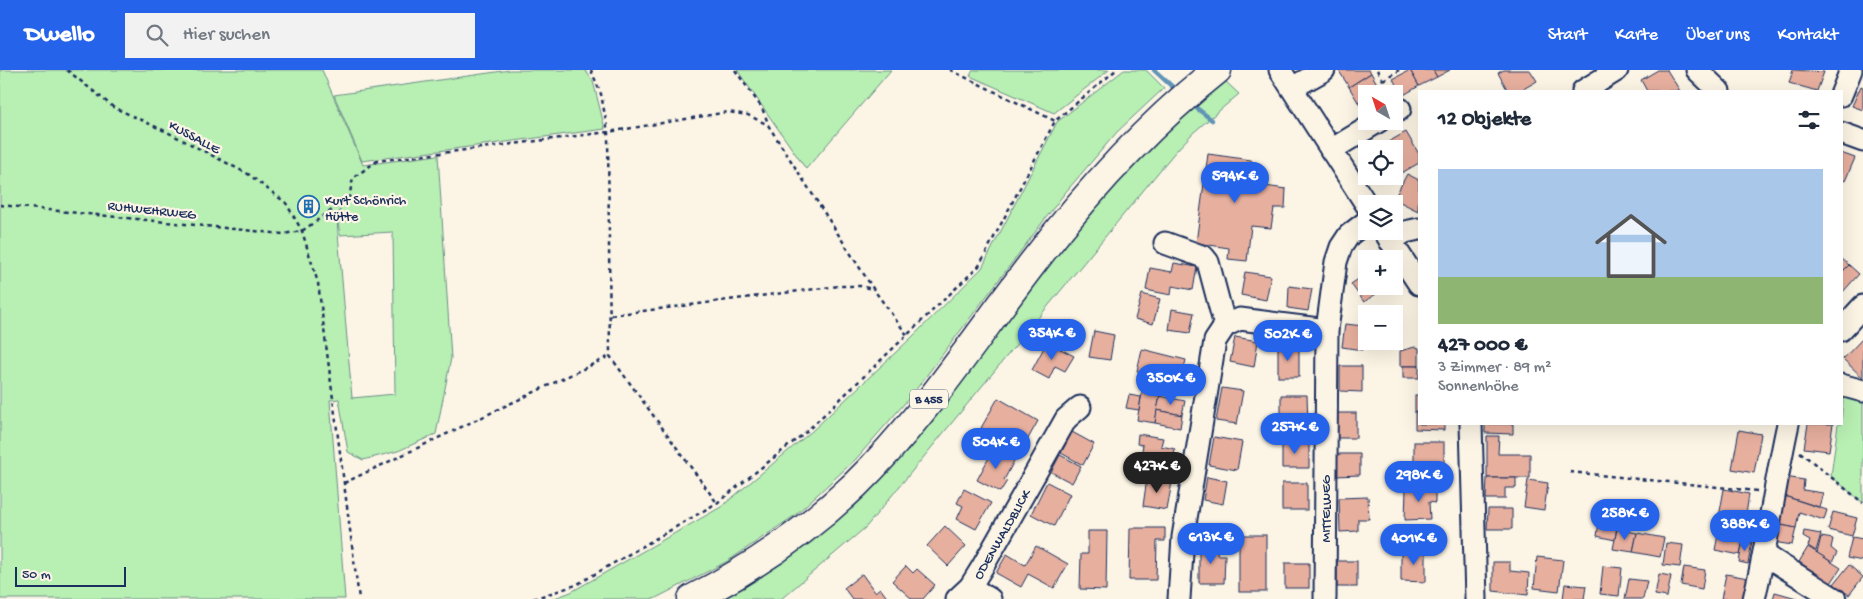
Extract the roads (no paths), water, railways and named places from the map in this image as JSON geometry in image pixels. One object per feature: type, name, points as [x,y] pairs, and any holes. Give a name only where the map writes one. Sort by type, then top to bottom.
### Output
[{"type":"main road","name":"B 455","points":[[692,599],[733,577],[797,534],[856,484],[913,419],[1064,223],[1124,154],[1161,118],[1217,70]]},
{"type":"street","points":[[1280,70],[1360,195]]},
{"type":"street","points":[[1292,88],[1324,70]]},
{"type":"street","points":[[1697,70],[1718,90]]},
{"type":"street","points":[[1843,90],[1851,70]]},
{"type":"street","points":[[1330,150],[1364,130]]},
{"type":"street","points":[[1843,134],[1863,141]]},
{"type":"street","name":"MITTELWEG","points":[[1325,599],[1326,330],[1336,262],[1341,247],[1349,236],[1358,229]]},
{"type":"street","points":[[1403,232],[1418,229]]},
{"type":"street","points":[[1390,240],[1418,282]]},
{"type":"street","points":[[1165,243],[1204,257],[1208,262],[1225,326]]},
{"type":"street","points":[[1843,328],[1863,306]]},
{"type":"street","points":[[1179,599],[1183,536],[1216,341],[1225,326],[1240,319],[1326,330]]},
{"type":"street","points":[[1843,386],[1863,391]]},
{"type":"street","name":"ODENWALDBLICK","points":[[990,599],[964,593],[1066,419],[1080,408]]},
{"type":"street","points":[[1471,425],[1476,599]]},
{"type":"street","points":[[1754,599],[1786,434]]},
{"type":"street","points":[[1764,555],[1835,599]]},
{"type":"waterway","points":[[1154,70],[1177,91]]},
{"type":"waterway","points":[[1190,103],[1212,120]]},
{"type":"place","name":"Kurt Schönrich Hütte","points":[[309,207]]}]
